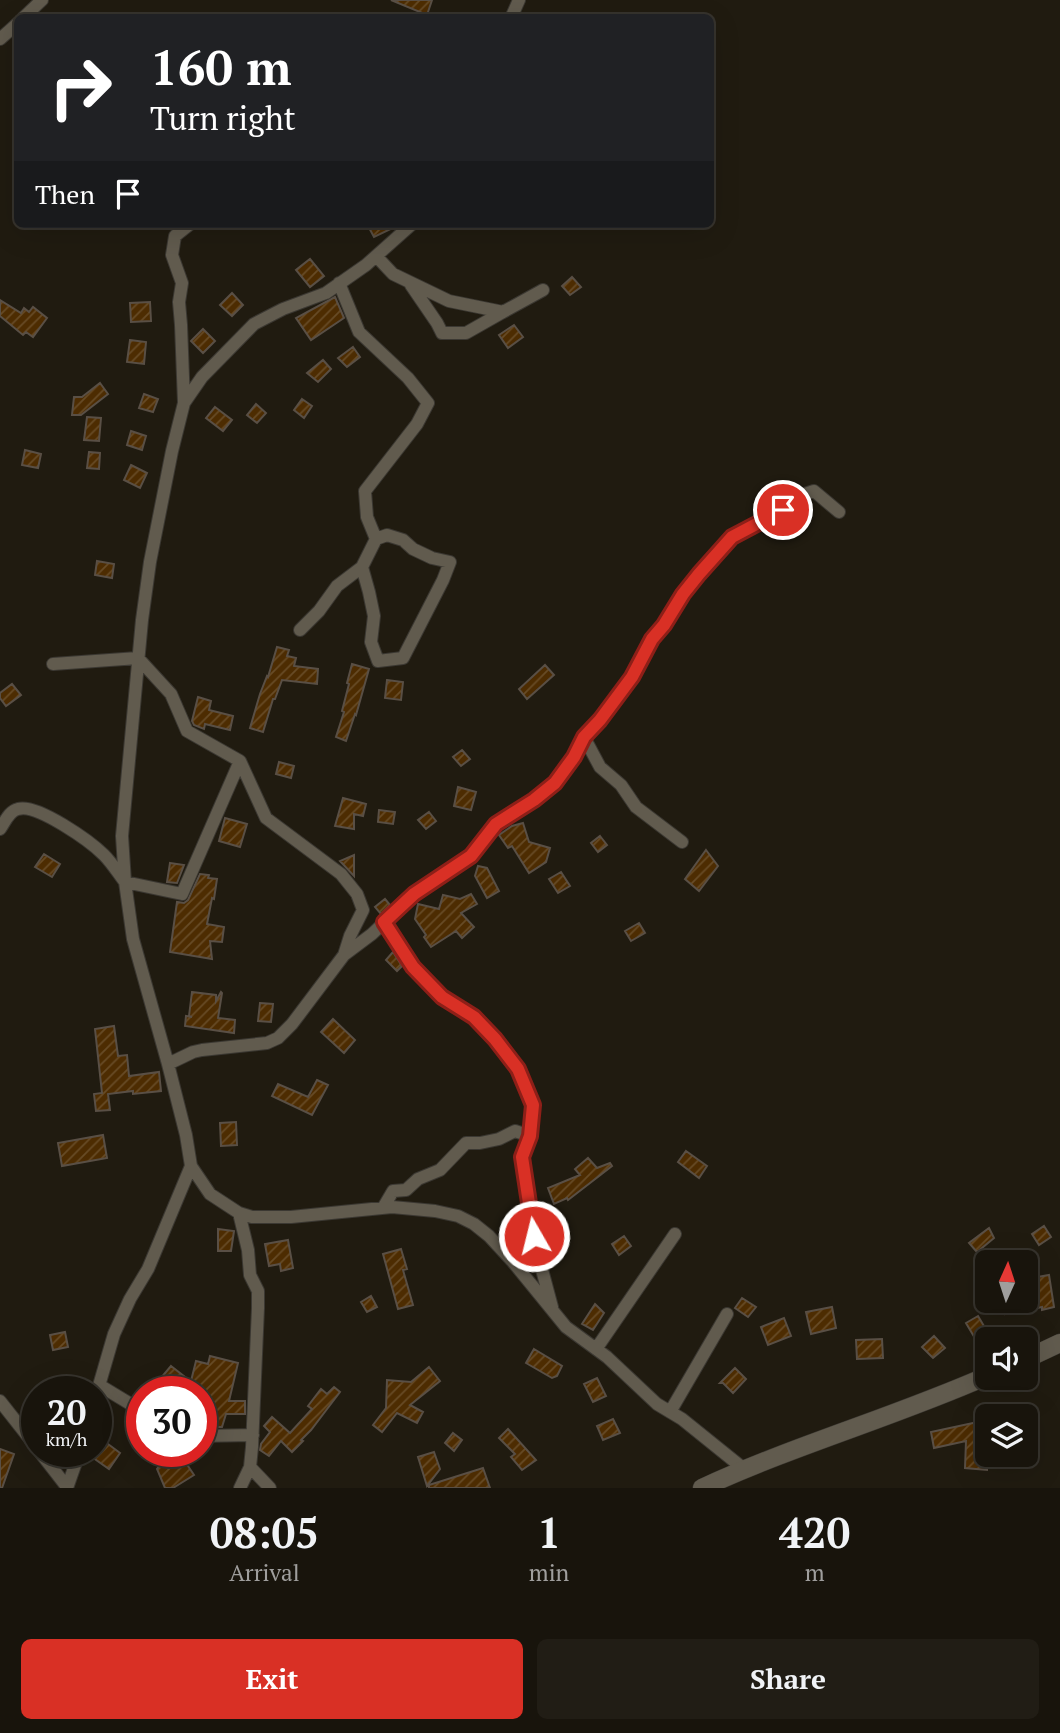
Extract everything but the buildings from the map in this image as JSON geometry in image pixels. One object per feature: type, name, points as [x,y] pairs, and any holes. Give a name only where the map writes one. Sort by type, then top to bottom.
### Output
[{"type":"street","points":[[27,14],[42,0]]},
{"type":"street","points":[[0,39],[14,27]]},
{"type":"street","points":[[185,228],[175,236],[172,255],[183,282],[178,302],[184,403],[150,562],[138,658],[122,836],[133,939],[168,1064],[191,1166],[210,1194],[239,1213],[252,1217],[291,1217],[391,1207],[435,1211],[458,1216],[474,1224],[513,1262],[566,1327],[607,1357],[657,1404],[690,1426],[744,1469]]},
{"type":"street","points":[[184,403],[202,377],[254,324],[283,309],[326,293],[366,265],[408,228]]},
{"type":"street","points":[[376,256],[393,274],[449,301],[503,312]]},
{"type":"street","points":[[408,282],[442,333],[466,333],[542,290]]},
{"type":"street","points":[[339,283],[359,332],[408,378],[428,403],[418,424],[365,491],[368,517],[376,539]]},
{"type":"street","points":[[168,1064],[202,1049],[274,1041],[292,1024],[344,956],[414,894],[471,856],[496,824],[555,783],[574,757],[584,737],[632,677],[652,639],[683,594],[732,537],[814,491],[839,512]]},
{"type":"street","points":[[300,630],[319,611],[337,586],[362,567],[376,539],[387,535],[403,540],[413,549],[432,558],[450,562],[402,658],[378,661],[371,642],[374,616],[362,567]]},
{"type":"street","points":[[53,663],[138,658]]},
{"type":"street","points":[[138,658],[171,694],[187,731],[240,761],[266,818],[341,874],[357,894],[363,910],[344,956]]},
{"type":"street","points":[[584,737],[600,766],[621,785],[636,807],[682,842]]},
{"type":"street","points":[[0,829],[10,813],[17,809],[36,810],[102,853],[125,882],[182,894],[240,761]]},
{"type":"street","points":[[384,922],[413,967],[442,997],[474,1017],[518,1069],[533,1105],[530,1136],[522,1157],[537,1251],[553,1311]]},
{"type":"street","points":[[383,1208],[393,1191],[406,1190],[418,1179],[440,1170],[466,1143],[499,1139],[515,1131],[530,1136]]},
{"type":"street","points":[[102,1376],[114,1334],[148,1269],[191,1166]]},
{"type":"street","points":[[239,1213],[248,1250],[250,1275],[258,1291],[253,1435],[250,1467],[240,1488]]},
{"type":"street","points":[[596,1349],[675,1234]]},
{"type":"street","points":[[670,1412],[727,1314]]},
{"type":"street","points":[[1038,1353],[1060,1343]]},
{"type":"street","points":[[702,1488],[744,1469],[937,1398],[975,1381]]},
{"type":"street","points":[[0,1401],[21,1428]]},
{"type":"street","points":[[217,1436],[253,1435]]},
{"type":"street","points":[[51,1467],[67,1488]]},
{"type":"street","points":[[67,1488],[74,1467]]},
{"type":"street","points":[[250,1467],[270,1488]]},
{"type":"route","points":[[534,1236],[522,1157],[530,1136],[533,1105],[518,1069],[474,1017],[442,997],[413,967],[384,922],[414,894],[471,856],[496,824],[555,783],[574,757],[584,737],[632,677],[652,639],[699,574],[732,537],[783,510]]}]
